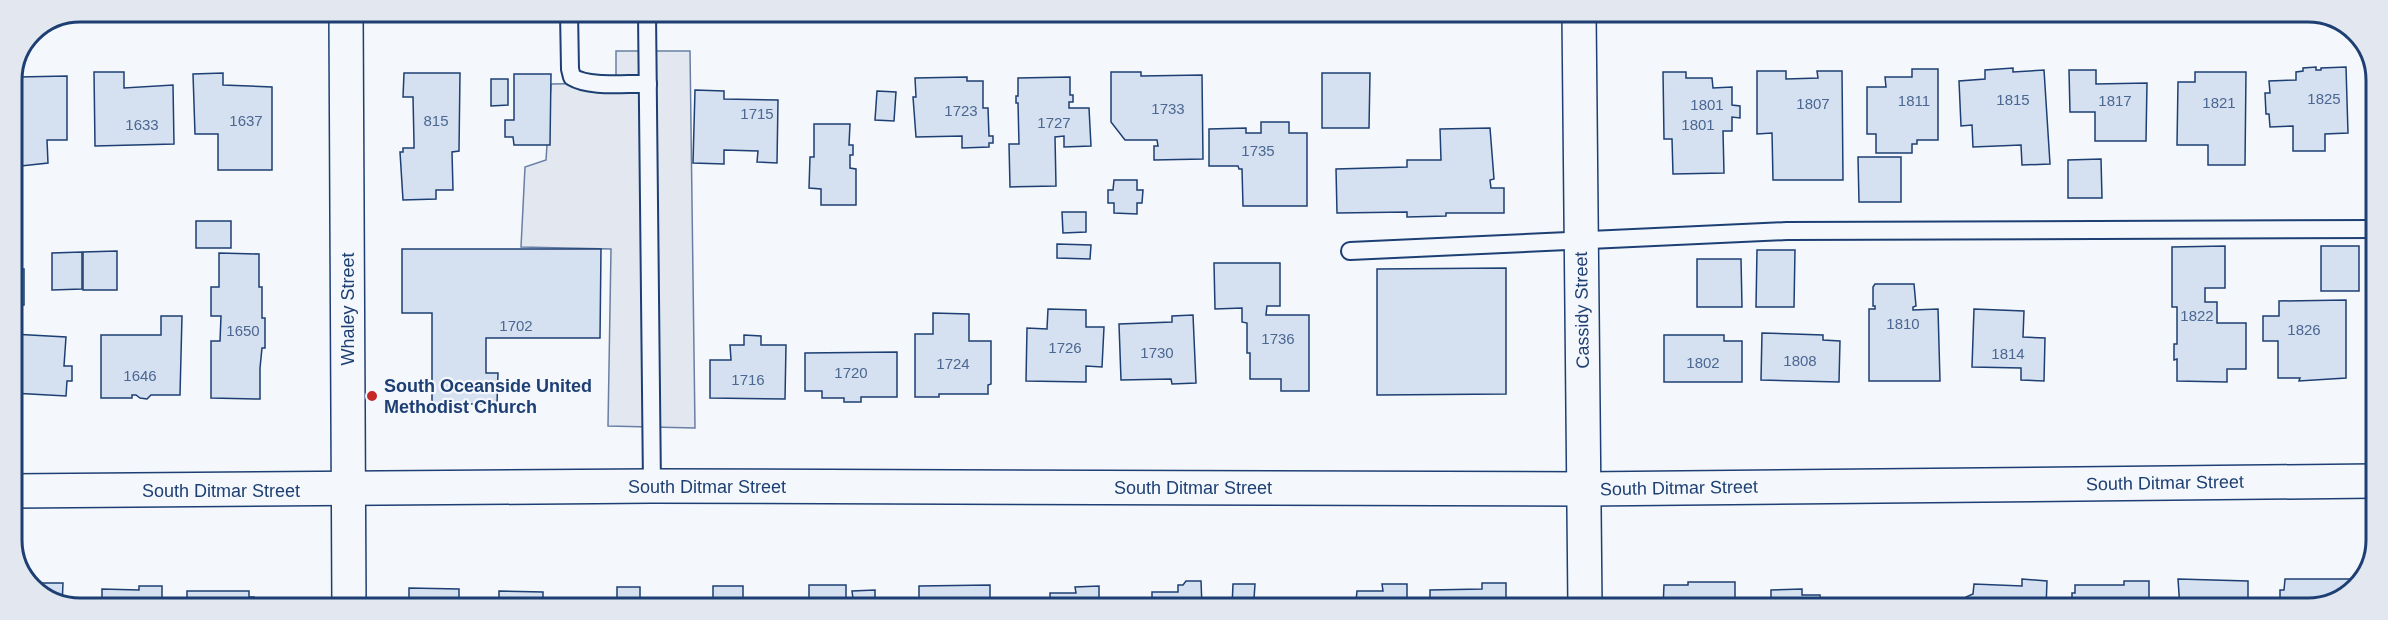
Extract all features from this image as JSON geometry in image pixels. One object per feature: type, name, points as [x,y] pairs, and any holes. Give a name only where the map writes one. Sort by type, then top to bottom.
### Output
[{"type":"street","name":"Whaley Street","points":[[346,22],[349,598]]},
{"type":"street","name":"Cassidy Street","points":[[1579,22],[1585,598]]},
{"type":"street","name":"South Ditmar Street","points":[[23,491],[652,486],[1585,489],[2366,481]]},
{"type":"lane","points":[[569,22],[572,77],[579,82],[648,84]]},
{"type":"lane","points":[[647,22],[652,486]]},
{"type":"lane","points":[[1350,250],[1787,231],[2365,229]]},
{"type":"shaded area","points":[[616,51],[690,51],[695,428],[608,426],[611,249],[521,247],[525,167],[546,160],[551,84],[616,83]]},
{"type":"building","points":[[2316,67],[2316,70],[2321,70],[2321,68],[2346,67],[2348,133],[2325,134],[2325,151],[2293,151],[2293,126],[2270,127],[2269,114],[2266,114],[2265,93],[2270,93],[2269,81],[2296,80],[2296,72],[2303,71],[2303,68]]},
{"type":"building","points":[[2013,68],[2013,72],[2044,70],[2050,164],[2022,165],[2021,145],[1973,147],[1972,125],[1961,126],[1959,81],[1985,79],[1985,70]]},
{"type":"building","points":[[1912,69],[1938,69],[1938,140],[1917,140],[1917,144],[1912,144],[1912,153],[1876,153],[1876,134],[1867,134],[1867,87],[1886,87],[1885,77],[1912,77]]},
{"type":"building","points":[[2069,70],[2096,70],[2096,84],[2147,83],[2146,141],[2095,141],[2095,112],[2070,112]]},
{"type":"building","points":[[1757,71],[1786,71],[1786,79],[1818,78],[1817,71],[1842,71],[1843,180],[1773,180],[1772,133],[1757,134]]},
{"type":"building","points":[[94,72],[124,72],[124,88],[173,85],[174,144],[95,146]]},
{"type":"building","points":[[1111,72],[1141,72],[1141,76],[1202,75],[1203,159],[1154,160],[1154,146],[1158,146],[1157,140],[1125,140],[1111,122]]},
{"type":"building","points":[[1663,72],[1686,72],[1686,78],[1712,78],[1713,88],[1732,87],[1732,105],[1740,106],[1740,118],[1732,117],[1732,131],[1723,131],[1724,173],[1673,174],[1672,139],[1664,139]]},
{"type":"building","points":[[2195,72],[2246,72],[2245,165],[2208,165],[2208,145],[2177,145],[2178,82],[2195,82]]},
{"type":"building","points":[[223,73],[223,85],[272,87],[272,170],[218,170],[218,134],[195,134],[193,74]]},
{"type":"building","points":[[404,73],[460,73],[459,151],[452,152],[453,190],[436,190],[436,199],[403,200],[400,152],[403,152],[403,148],[414,148],[413,97],[403,97]]},
{"type":"building","points":[[1322,73],[1370,73],[1369,128],[1322,128]]},
{"type":"building","points":[[514,74],[551,74],[550,145],[514,145],[513,137],[505,137],[505,120],[514,120]]},
{"type":"building","points":[[67,76],[67,140],[47,140],[48,163],[22,166],[23,77]]},
{"type":"building","points":[[967,77],[967,81],[983,81],[983,108],[988,108],[989,136],[993,136],[993,143],[989,143],[989,147],[962,148],[962,136],[916,137],[913,97],[916,97],[915,78]]},
{"type":"building","points":[[1070,77],[1070,95],[1073,95],[1073,102],[1069,102],[1069,108],[1089,108],[1091,146],[1064,147],[1064,136],[1055,137],[1056,186],[1010,187],[1009,144],[1019,144],[1018,103],[1016,103],[1018,78]]},
{"type":"building","points":[[491,79],[508,79],[508,105],[491,106]]},
{"type":"building","points":[[695,90],[724,91],[724,99],[778,100],[777,163],[757,162],[758,151],[724,150],[724,164],[693,163]]},
{"type":"building","points":[[877,91],[896,92],[894,121],[875,120]]},
{"type":"building","points":[[1261,122],[1289,122],[1289,133],[1307,133],[1307,206],[1243,206],[1242,169],[1238,166],[1209,166],[1209,129],[1246,128],[1246,133],[1261,133]]},
{"type":"building","points":[[814,124],[850,124],[849,145],[853,145],[853,155],[850,155],[850,168],[856,169],[856,205],[821,205],[821,189],[809,188],[810,157],[814,157]]},
{"type":"building","points":[[1490,128],[1494,179],[1490,180],[1491,188],[1504,188],[1504,213],[1446,213],[1446,216],[1407,217],[1407,212],[1337,213],[1336,169],[1407,167],[1407,160],[1441,160],[1440,129]]},
{"type":"building","points":[[1858,157],[1901,157],[1901,202],[1859,202]]},
{"type":"building","points":[[2101,159],[2102,198],[2068,198],[2068,160]]},
{"type":"building","points":[[1114,180],[1137,180],[1137,190],[1143,190],[1142,203],[1137,203],[1137,214],[1114,213],[1114,203],[1108,203],[1108,190],[1113,190]]},
{"type":"building","points":[[1062,212],[1086,212],[1086,232],[1063,233]]},
{"type":"building","points":[[196,221],[231,221],[231,248],[196,248]]},
{"type":"building","points":[[1057,244],[1091,245],[1090,259],[1057,258]]},
{"type":"building","points":[[2225,246],[2225,288],[2205,288],[2205,302],[2217,302],[2217,323],[2246,323],[2246,369],[2227,369],[2227,382],[2177,381],[2174,344],[2177,344],[2177,307],[2172,307],[2172,247]]},
{"type":"building","points":[[2321,246],[2359,246],[2359,291],[2321,291]]},
{"type":"building","points":[[402,249],[601,249],[600,338],[486,338],[486,373],[498,373],[497,404],[432,404],[432,313],[402,313]]},
{"type":"building","points":[[1757,250],[1795,250],[1794,307],[1756,307]]},
{"type":"building","points":[[117,251],[117,290],[83,290],[83,252]]},
{"type":"building","points":[[82,252],[82,289],[52,290],[52,253]]},
{"type":"building","points":[[219,253],[259,254],[259,287],[262,287],[262,318],[265,318],[265,348],[262,348],[260,368],[260,399],[211,398],[211,341],[220,341],[221,316],[211,316],[211,287],[219,287]]},
{"type":"building","points":[[1697,259],[1741,259],[1742,307],[1697,307]]},
{"type":"building","points":[[1214,263],[1280,263],[1280,306],[1267,306],[1266,315],[1309,315],[1309,391],[1281,391],[1281,379],[1250,379],[1247,323],[1242,322],[1242,308],[1215,309]]},
{"type":"building","points":[[1506,268],[1506,394],[1377,395],[1377,269]]},
{"type":"building","points":[[22,269],[24,269],[22,305]]},
{"type":"building","points":[[1875,284],[1914,284],[1916,306],[1913,310],[1938,309],[1940,381],[1869,381],[1869,309],[1875,309],[1873,287]]},
{"type":"building","points":[[2346,300],[2346,378],[2299,381],[2300,378],[2278,378],[2278,341],[2263,341],[2263,316],[2279,316],[2279,301]]},
{"type":"building","points":[[1048,309],[1086,310],[1086,327],[1104,327],[1102,367],[1086,366],[1086,382],[1026,381],[1027,328],[1047,329]]},
{"type":"building","points":[[1974,309],[2024,311],[2023,337],[2045,338],[2044,381],[2021,380],[2021,368],[1972,367]]},
{"type":"building","points":[[933,313],[969,314],[969,341],[991,341],[991,384],[988,385],[988,394],[939,394],[939,397],[915,397],[915,334],[933,334]]},
{"type":"building","points":[[1193,315],[1196,383],[1172,384],[1171,379],[1121,380],[1119,324],[1172,322],[1172,316]]},
{"type":"building","points":[[161,316],[182,316],[180,395],[151,395],[147,399],[136,395],[132,395],[132,398],[101,398],[101,335],[161,335]]},
{"type":"building","points":[[1762,333],[1823,335],[1823,340],[1840,341],[1839,382],[1761,380]]},
{"type":"building","points":[[23,335],[66,337],[64,366],[72,366],[72,381],[67,381],[66,396],[23,394]]},
{"type":"building","points":[[744,335],[761,336],[761,345],[786,345],[785,399],[710,398],[710,360],[731,360],[730,345],[744,345]]},
{"type":"building","points":[[1664,335],[1724,335],[1724,341],[1742,341],[1742,382],[1664,382]]},
{"type":"building","points":[[897,352],[897,397],[861,397],[861,402],[844,402],[844,398],[822,398],[822,391],[805,391],[805,353]]},
{"type":"building","points":[[2022,579],[2047,581],[2046,598],[1966,598],[1973,594],[1974,584],[2022,586]]},
{"type":"building","points":[[2178,579],[2248,581],[2248,598],[2179,598]]},
{"type":"building","points":[[2285,579],[2350,579],[2337,590],[2316,597],[2280,598],[2280,590],[2284,590]]},
{"type":"building","points":[[1186,581],[1201,581],[1202,598],[1152,598],[1152,592],[1178,592],[1178,585],[1183,585]]},
{"type":"building","points":[[2124,581],[2149,581],[2149,598],[2072,598],[2075,585],[2124,585]]},
{"type":"building","points":[[1688,582],[1735,582],[1735,598],[1663,598],[1664,585],[1688,585]]},
{"type":"building","points":[[42,583],[63,583],[63,594],[51,590]]},
{"type":"building","points":[[1482,583],[1506,583],[1506,598],[1430,598],[1430,590],[1482,589]]},
{"type":"building","points":[[1233,584],[1255,584],[1254,598],[1232,598]]},
{"type":"building","points":[[1382,584],[1407,584],[1407,598],[1356,598],[1357,591],[1383,591]]},
{"type":"building","points":[[809,585],[846,585],[846,598],[809,598]]},
{"type":"building","points":[[990,585],[990,598],[919,598],[919,586]]},
{"type":"building","points":[[139,586],[162,586],[162,598],[102,598],[102,589],[139,590]]},
{"type":"building","points":[[713,586],[743,586],[743,598],[713,598]]},
{"type":"building","points":[[1099,586],[1099,598],[1050,598],[1050,593],[1076,593],[1075,587]]},
{"type":"building","points":[[617,587],[640,587],[640,598],[617,598]]},
{"type":"building","points":[[409,588],[459,589],[459,598],[409,598]]},
{"type":"building","points":[[1802,589],[1802,595],[1820,595],[1820,598],[1771,598],[1771,590]]},
{"type":"building","points":[[875,590],[875,598],[853,598],[852,591]]},
{"type":"building","points":[[187,591],[249,591],[249,597],[254,597],[254,598],[187,598]]},
{"type":"building","points":[[499,591],[543,592],[543,598],[499,598]]},
{"type":"place","name":"South Oceanside United Methodist Church","points":[[372,396]]}]
